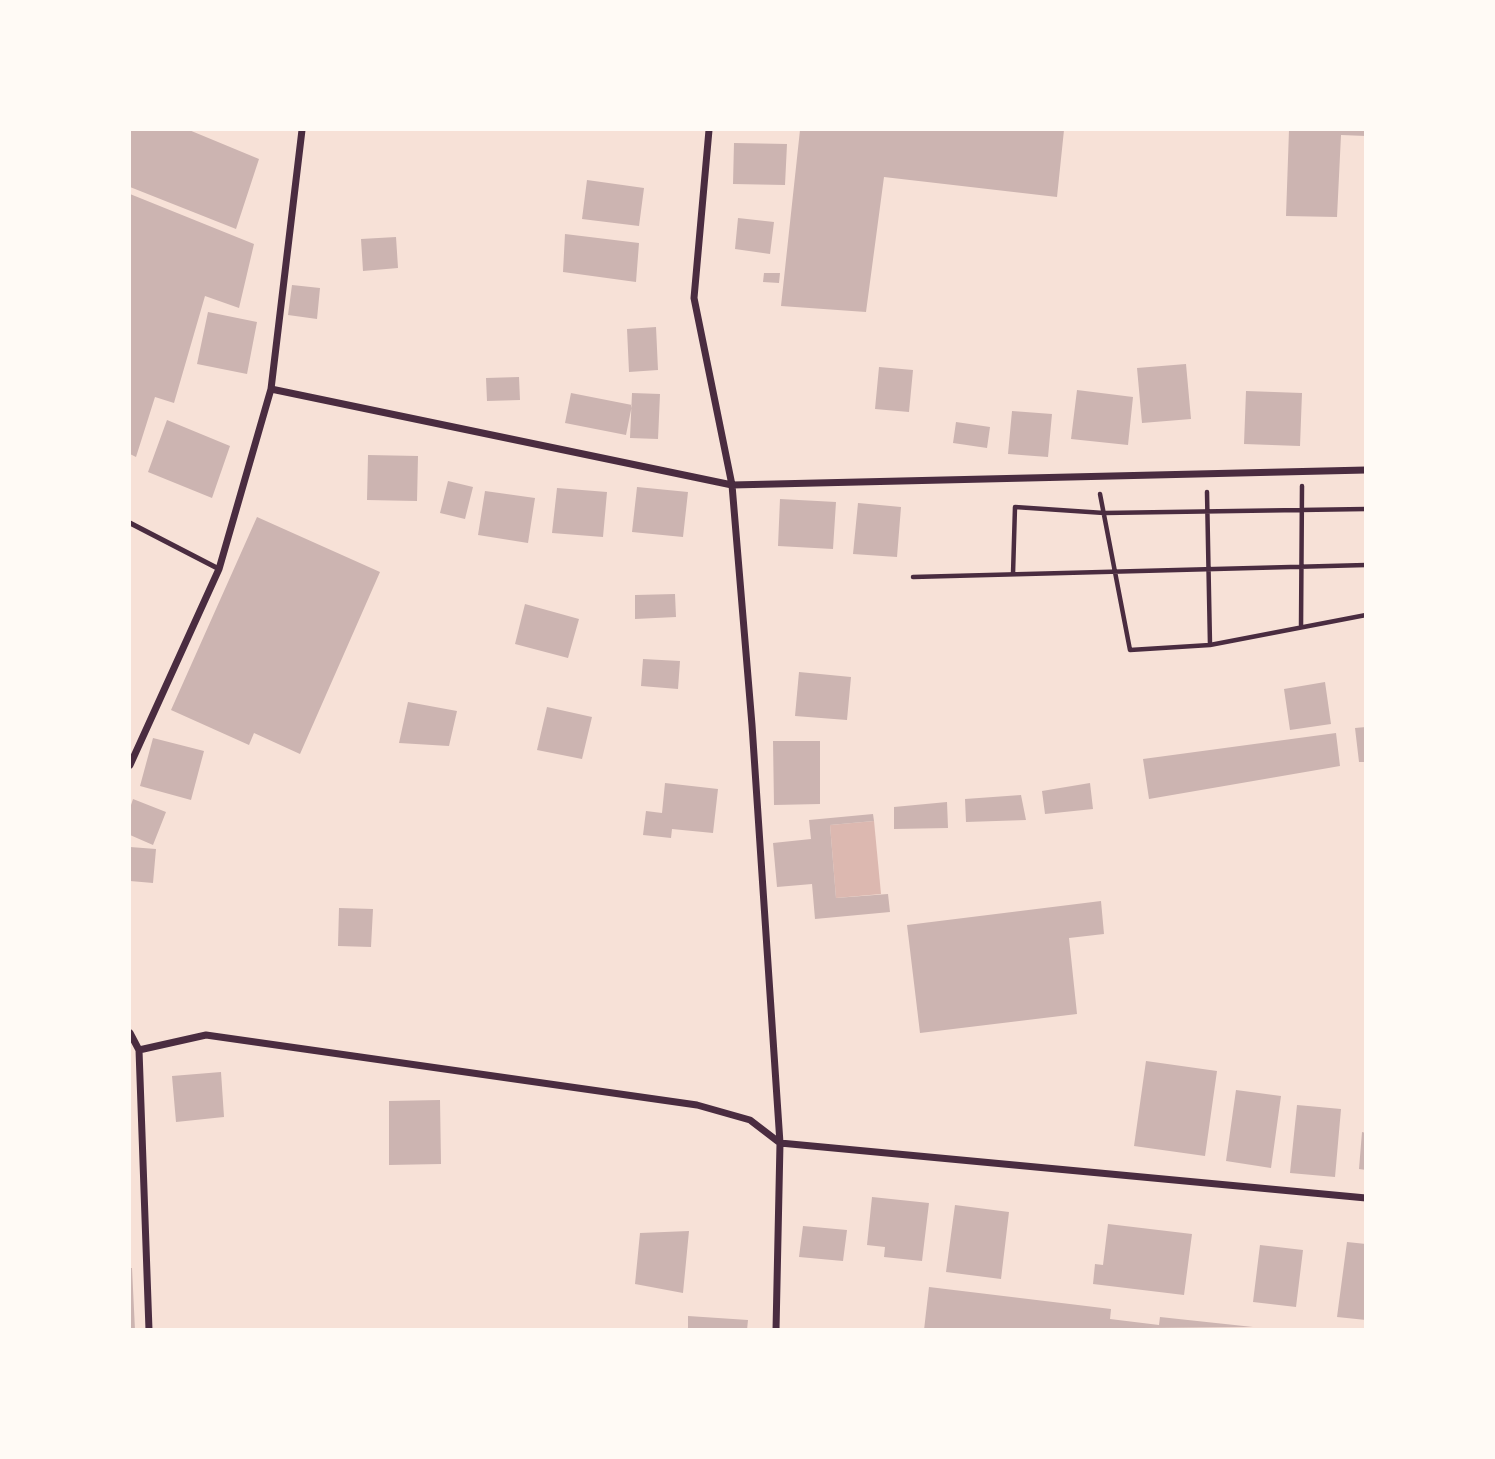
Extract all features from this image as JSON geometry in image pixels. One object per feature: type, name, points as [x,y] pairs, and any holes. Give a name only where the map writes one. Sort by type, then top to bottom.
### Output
[{"type":"street","points":[[130,765],[219,569],[271,390],[302,130]]},
{"type":"street","points":[[709,130],[694,298],[732,485],[780,1143],[776,1329]]},
{"type":"street","points":[[271,390],[732,485],[1366,470]]},
{"type":"street","points":[[130,1033],[139,1050],[149,1329]]},
{"type":"street","points":[[139,1050],[206,1035],[697,1105],[750,1120],[780,1143],[1366,1198]]},
{"type":"lane","points":[[130,523],[219,569]]},
{"type":"path","points":[[1301,627],[1302,471]]},
{"type":"path","points":[[1207,473],[1210,645]]},
{"type":"path","points":[[1097,475],[1130,650],[1210,645],[1366,615]]},
{"type":"path","points":[[1013,574],[1015,507],[1104,513],[1366,509]]},
{"type":"path","points":[[913,577],[1366,565]]},
{"type":"shaded area","points":[[874,821],[881,894],[836,898],[830,825]]},
{"type":"building","points":[[130,130],[189,130],[259,159],[236,229],[130,187]]},
{"type":"building","points":[[800,130],[1064,130],[1057,197],[884,177],[866,312],[781,306]]},
{"type":"building","points":[[1289,130],[1366,130],[1366,136],[1341,135],[1337,217],[1286,216]]},
{"type":"building","points":[[734,143],[787,144],[785,185],[733,184]]},
{"type":"building","points":[[587,180],[644,188],[639,226],[582,219]]},
{"type":"building","points":[[130,194],[254,244],[239,308],[205,296],[174,403],[155,397],[136,457],[130,454]]},
{"type":"building","points":[[738,218],[774,222],[770,254],[735,249]]},
{"type":"building","points":[[565,234],[639,243],[636,282],[563,272]]},
{"type":"building","points":[[396,237],[398,268],[363,271],[361,239]]},
{"type":"building","points":[[764,273],[780,273],[779,283],[763,282]]},
{"type":"building","points":[[292,285],[320,288],[317,319],[288,315]]},
{"type":"building","points":[[208,312],[257,322],[247,374],[197,364]]},
{"type":"building","points":[[656,327],[658,370],[629,372],[627,329]]},
{"type":"building","points":[[1186,364],[1191,419],[1142,423],[1137,368]]},
{"type":"building","points":[[879,367],[913,370],[909,412],[875,409]]},
{"type":"building","points":[[519,377],[520,400],[487,401],[486,378]]},
{"type":"building","points":[[1077,390],[1133,397],[1128,445],[1071,439]]},
{"type":"building","points":[[1246,391],[1302,393],[1300,446],[1244,444]]},
{"type":"building","points":[[571,393],[632,405],[626,435],[565,423]]},
{"type":"building","points":[[632,393],[660,394],[658,439],[630,438]]},
{"type":"building","points":[[1012,411],[1052,414],[1048,457],[1008,454]]},
{"type":"building","points":[[167,420],[230,446],[212,498],[148,472]]},
{"type":"building","points":[[956,422],[990,427],[987,448],[953,443]]},
{"type":"building","points":[[368,455],[418,456],[417,501],[367,500]]},
{"type":"building","points":[[448,481],[473,487],[465,519],[440,513]]},
{"type":"building","points":[[637,487],[688,492],[683,537],[632,532]]},
{"type":"building","points":[[557,488],[607,492],[603,537],[552,533]]},
{"type":"building","points":[[485,491],[535,498],[528,543],[478,535]]},
{"type":"building","points":[[780,499],[836,502],[833,549],[778,546]]},
{"type":"building","points":[[858,503],[901,507],[897,557],[853,554]]},
{"type":"building","points":[[257,517],[380,572],[300,754],[254,733],[249,745],[171,710]]},
{"type":"building","points":[[675,594],[676,617],[635,619],[635,595]]},
{"type":"building","points":[[525,604],[579,619],[568,658],[515,644]]},
{"type":"building","points":[[643,659],[680,661],[678,689],[641,686]]},
{"type":"building","points":[[799,672],[851,677],[847,720],[795,716]]},
{"type":"building","points":[[1325,682],[1331,724],[1290,730],[1284,689]]},
{"type":"building","points":[[408,702],[457,711],[449,746],[399,743]]},
{"type":"building","points":[[547,707],[592,717],[582,759],[537,750]]},
{"type":"building","points":[[1366,727],[1366,762],[1359,762],[1355,728]]},
{"type":"building","points":[[1336,733],[1340,766],[1149,799],[1143,759]]},
{"type":"building","points":[[153,738],[204,751],[191,800],[140,786]]},
{"type":"building","points":[[773,741],[820,741],[820,804],[774,805]]},
{"type":"building","points":[[665,783],[718,789],[713,833],[672,829],[671,838],[643,835],[646,811],[662,813]]},
{"type":"building","points":[[1090,783],[1093,809],[1045,814],[1042,791]]},
{"type":"building","points":[[1021,795],[1026,820],[966,822],[965,799]]},
{"type":"building","points":[[133,799],[166,812],[153,845],[130,835],[130,808]]},
{"type":"building","points":[[947,802],[948,828],[894,829],[894,807]]},
{"type":"building","points":[[873,814],[874,821],[830,825],[836,898],[888,894],[890,912],[815,919],[812,884],[777,887],[773,843],[811,839],[809,820]]},
{"type":"building","points":[[130,847],[156,849],[153,883],[130,881]]},
{"type":"building","points":[[1101,901],[1104,934],[1069,938],[1077,1014],[920,1033],[907,925]]},
{"type":"building","points":[[339,908],[373,909],[371,947],[338,946]]},
{"type":"building","points":[[1146,1061],[1217,1071],[1205,1156],[1134,1146]]},
{"type":"building","points":[[221,1072],[224,1117],[176,1122],[172,1076]]},
{"type":"building","points":[[1236,1090],[1281,1096],[1271,1168],[1226,1161]]},
{"type":"building","points":[[440,1100],[441,1164],[389,1165],[389,1101]]},
{"type":"building","points":[[1297,1105],[1341,1109],[1335,1177],[1290,1173]]},
{"type":"building","points":[[1362,1132],[1366,1133],[1366,1170],[1359,1169]]},
{"type":"building","points":[[872,1197],[929,1203],[922,1261],[884,1257],[885,1247],[867,1245]]},
{"type":"building","points":[[955,1205],[1009,1212],[1001,1279],[946,1272]]},
{"type":"building","points":[[1108,1224],[1192,1234],[1184,1295],[1093,1284],[1095,1264],[1103,1265]]},
{"type":"building","points":[[803,1226],[847,1230],[843,1261],[799,1257]]},
{"type":"building","points":[[689,1231],[683,1293],[635,1284],[640,1233]]},
{"type":"building","points":[[1347,1242],[1366,1244],[1366,1320],[1337,1317]]},
{"type":"building","points":[[1260,1245],[1303,1250],[1296,1307],[1253,1302]]},
{"type":"building","points":[[132,1268],[135,1330],[130,1330]]},
{"type":"building","points":[[929,1287],[1111,1309],[1110,1319],[1159,1325],[1160,1317],[1253,1327],[924,1330]]},
{"type":"building","points":[[688,1316],[748,1320],[747,1330],[688,1330]]}]
